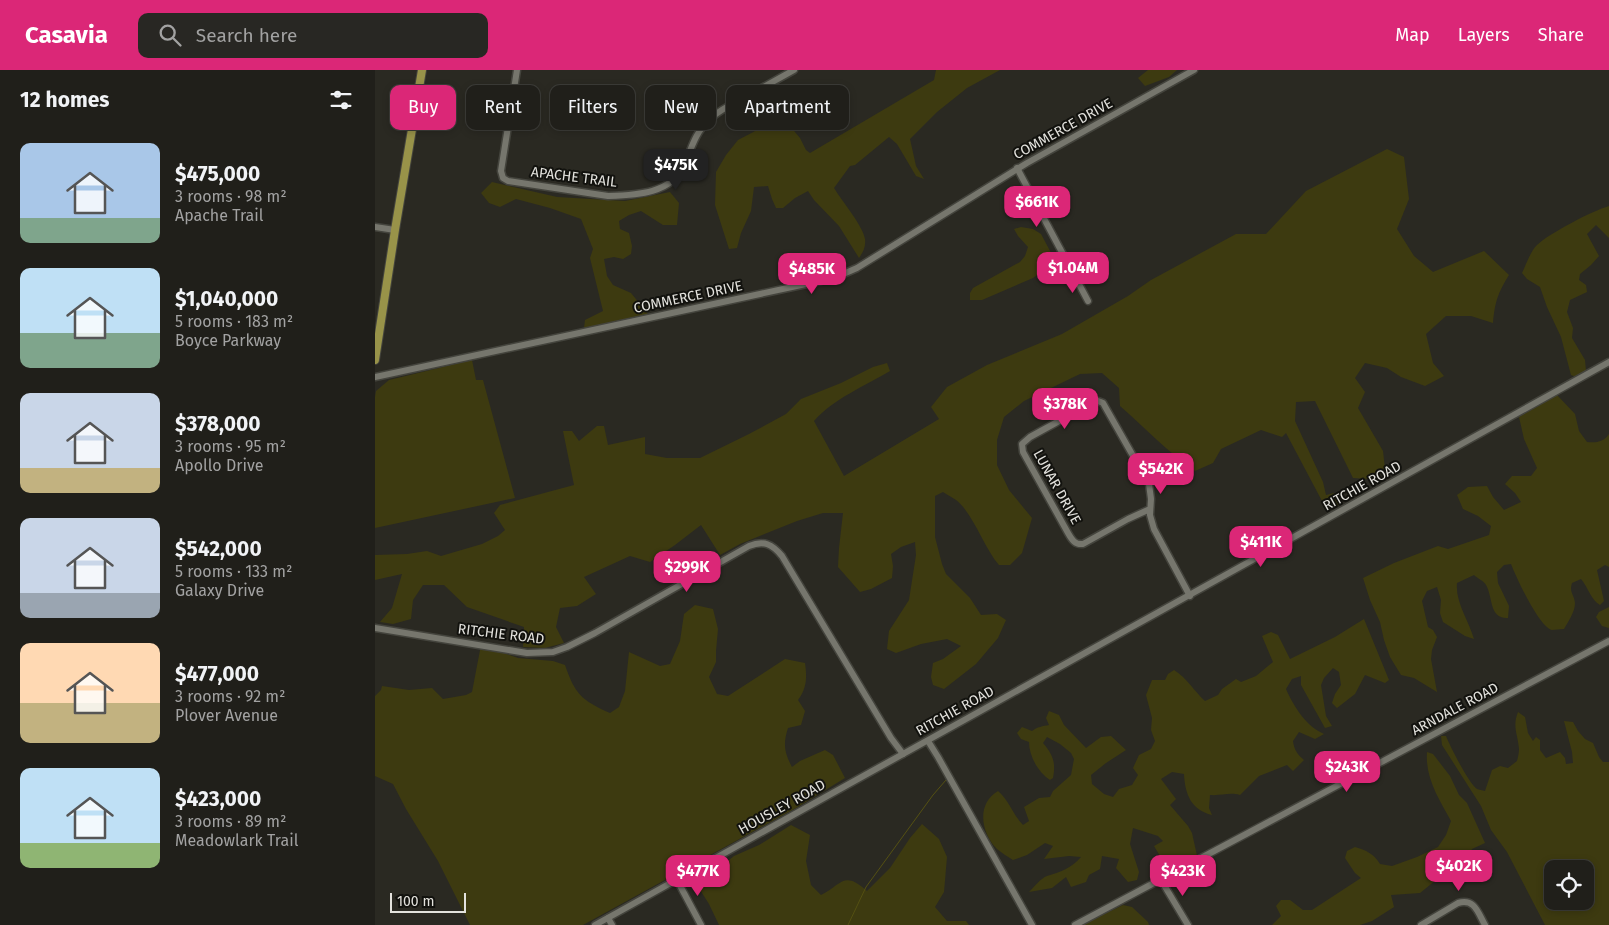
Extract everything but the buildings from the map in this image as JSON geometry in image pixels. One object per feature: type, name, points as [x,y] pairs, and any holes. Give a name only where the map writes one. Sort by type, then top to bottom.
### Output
[{"type":"main road","points":[[375,360],[422,70]]},
{"type":"street","name":"APACHE TRAIL","points":[[517,70],[501,171],[503,178],[509,181],[608,196],[638,194],[659,189],[669,184],[680,172],[695,137],[711,118],[724,108],[793,70]]},
{"type":"street","name":"COMMERCE DRIVE","points":[[375,378],[834,278],[857,268],[1017,168],[1194,70]]},
{"type":"street","points":[[1017,168],[1088,301]]},
{"type":"street","points":[[375,227],[395,230]]},
{"type":"street","name":"RITCHIE ROAD","points":[[375,628],[527,653],[553,652],[595,633],[749,546],[764,543],[771,545],[782,556],[885,729],[903,754],[1609,362]]},
{"type":"street","name":"LUNAR DRIVE","points":[[1098,401],[1103,403],[1149,484],[1150,509],[1083,544],[1073,542],[1023,452],[1021,448],[1023,443],[1030,437],[1090,404],[1098,401]]},
{"type":"street","points":[[1150,509],[1157,536],[1190,596]]},
{"type":"street","name":"ARNDALE ROAD","points":[[1075,925],[1609,641]]},
{"type":"street","points":[[928,741],[1032,925]]},
{"type":"street","name":"HOUSLEY ROAD","points":[[595,925],[903,754]]},
{"type":"street","points":[[677,880],[701,925]]},
{"type":"street","points":[[1161,880],[1188,925]]},
{"type":"street","points":[[1421,925],[1458,903],[1464,902],[1474,905],[1485,925]]},
{"type":"street","points":[[608,918],[612,925]]},
{"type":"shaded area","points":[[936,70],[1000,70],[967,88],[937,112],[910,139],[916,166],[924,179],[916,176],[897,144],[889,137],[855,165],[850,166],[834,188],[856,221],[865,239],[863,251],[859,258],[839,226],[808,191],[795,198],[783,208],[776,208],[768,186],[754,187],[751,211],[741,233],[737,248],[729,249],[715,205],[716,172],[738,140],[757,130],[793,130],[810,153],[934,80]]},
{"type":"shaded area","points":[[1148,70],[1177,70],[1169,77],[1145,86],[1138,78]]},
{"type":"shaded area","points":[[1387,149],[1404,157],[1409,199],[1397,229],[1414,256],[1433,272],[1484,251],[1509,275],[1498,298],[1493,323],[1471,316],[1446,316],[1426,334],[1433,363],[1444,376],[1425,386],[1401,377],[1387,368],[1365,363],[1355,378],[1365,392],[1358,408],[1383,451],[1385,469],[1369,479],[1353,478],[1315,401],[1296,402],[1295,421],[1323,482],[1326,495],[1334,493],[1340,504],[1329,510],[1322,501],[1286,433],[1282,437],[1261,430],[1221,449],[1213,463],[1195,471],[1166,448],[1120,406],[1119,388],[1102,373],[1080,374],[1024,401],[1004,417],[997,440],[997,465],[1009,490],[1032,518],[1022,553],[1010,565],[999,565],[968,513],[956,500],[943,492],[935,496],[935,537],[946,574],[970,598],[981,615],[997,614],[1006,620],[998,638],[976,664],[944,689],[933,685],[931,677],[933,663],[943,659],[961,646],[947,639],[921,644],[896,653],[887,649],[889,631],[909,600],[916,555],[915,542],[901,547],[891,554],[892,578],[871,589],[860,592],[838,567],[843,513],[823,513],[797,521],[740,544],[720,555],[701,525],[650,562],[630,556],[584,577],[596,594],[577,606],[560,608],[556,627],[564,643],[545,648],[523,647],[524,627],[467,607],[444,585],[423,585],[413,600],[411,619],[393,624],[380,622],[392,608],[402,574],[375,580],[375,555],[427,551],[441,556],[482,544],[498,536],[505,530],[494,513],[500,505],[574,485],[563,431],[572,431],[579,441],[597,426],[604,426],[608,445],[645,437],[645,454],[667,458],[700,458],[786,414],[801,399],[841,383],[873,367],[887,363],[890,371],[840,399],[814,421],[844,476],[939,419],[931,407],[947,387],[987,365],[1062,334],[1128,296],[1151,280],[1236,234],[1266,234],[1306,191]]},
{"type":"shaded area","points":[[492,182],[557,197],[625,201],[670,192],[679,203],[677,225],[663,225],[641,211],[629,215],[619,221],[620,229],[629,233],[632,246],[631,254],[623,259],[614,257],[604,259],[607,276],[613,285],[631,293],[648,314],[584,328],[585,320],[603,311],[590,258],[593,249],[581,219],[516,199],[500,207],[489,203],[481,193]]},
{"type":"shaded area","points":[[1609,206],[1609,238],[1596,225],[1587,234],[1599,256],[1580,274],[1579,280],[1586,285],[1587,292],[1570,300],[1567,312],[1573,328],[1572,338],[1585,360],[1586,371],[1576,377],[1571,375],[1561,337],[1540,287],[1527,279],[1522,273],[1532,251],[1543,240],[1571,223]]},
{"type":"shaded area","points":[[1021,227],[1033,229],[1041,234],[1056,262],[1033,278],[982,300],[970,300],[970,293],[973,288],[1020,262],[1025,256],[1028,247],[1014,229]]},
{"type":"shaded area","points":[[472,360],[476,380],[483,380],[515,498],[375,528],[376,391],[389,380]]},
{"type":"shaded area","points":[[1557,395],[1575,414],[1579,431],[1587,442],[1605,439],[1609,434],[1609,567],[1605,565],[1597,570],[1604,601],[1600,605],[1597,603],[1581,579],[1572,583],[1571,591],[1575,603],[1573,613],[1564,629],[1552,630],[1547,627],[1535,611],[1511,564],[1504,565],[1497,572],[1498,583],[1509,606],[1508,618],[1498,615],[1486,585],[1474,575],[1457,583],[1460,604],[1474,639],[1465,636],[1443,622],[1440,613],[1441,600],[1437,587],[1427,591],[1422,601],[1428,627],[1433,630],[1437,637],[1431,659],[1437,692],[1414,678],[1401,675],[1390,657],[1380,622],[1363,578],[1394,563],[1438,546],[1448,549],[1489,535],[1491,526],[1478,516],[1463,509],[1457,495],[1468,487],[1487,486],[1504,510],[1521,502],[1505,484],[1512,476],[1531,476],[1537,468],[1524,439],[1519,417]]},
{"type":"shaded area","points":[[695,605],[713,609],[718,629],[716,662],[709,677],[717,694],[728,696],[785,659],[805,663],[806,682],[798,700],[805,711],[801,725],[788,728],[785,739],[787,757],[792,767],[800,761],[825,750],[833,755],[845,778],[796,808],[583,925],[470,925],[438,861],[393,784],[375,776],[375,696],[382,686],[409,690],[432,688],[443,699],[466,695],[472,692],[481,645],[518,658],[553,661],[565,665],[572,683],[580,695],[592,704],[610,713],[619,707],[625,691],[629,652],[660,666],[670,664],[680,641],[684,614]]},
{"type":"shaded area","points":[[1609,607],[1609,628],[1602,626],[1596,617],[1599,612]]},
{"type":"shaded area","points":[[1364,619],[1389,680],[1385,683],[1365,675],[1355,694],[1337,708],[1332,703],[1341,685],[1339,672],[1333,668],[1324,678],[1321,685],[1326,716],[1332,726],[1325,728],[1301,685],[1301,676],[1292,679],[1286,689],[1293,702],[1306,721],[1324,734],[1315,739],[1299,732],[1293,741],[1297,752],[1304,760],[1293,771],[1287,765],[1259,776],[1240,795],[1210,795],[1209,808],[1212,815],[1205,813],[1194,805],[1186,788],[1184,774],[1172,772],[1161,779],[1176,799],[1170,805],[1192,833],[1198,860],[1170,868],[1166,866],[1154,846],[1163,841],[1158,836],[1133,828],[1130,844],[1139,872],[1137,880],[1128,882],[1116,868],[1119,859],[1102,856],[1100,869],[1089,875],[1086,882],[1071,887],[1066,877],[1052,888],[1029,892],[1045,877],[1074,864],[1081,857],[1069,856],[1044,859],[1053,846],[1045,843],[1027,855],[1013,860],[997,849],[987,835],[983,819],[986,803],[998,791],[1023,825],[1029,821],[1024,807],[1039,798],[1050,797],[1053,791],[1071,775],[1074,759],[1071,753],[1060,744],[1047,737],[1043,743],[1054,763],[1053,778],[1050,780],[1038,768],[1032,758],[1029,742],[1021,739],[1017,733],[1022,727],[1032,731],[1049,725],[1046,718],[1049,711],[1059,715],[1064,725],[1086,748],[1101,737],[1111,736],[1126,750],[1091,775],[1092,784],[1104,794],[1113,797],[1119,789],[1132,785],[1138,775],[1133,768],[1139,755],[1151,749],[1155,741],[1151,730],[1152,718],[1146,695],[1152,680],[1165,680],[1168,674],[1174,670],[1205,701],[1218,695],[1222,689],[1236,679],[1241,682],[1256,676],[1273,662],[1262,636],[1271,632],[1278,635],[1290,659],[1335,637]]},
{"type":"shaded area","points":[[1518,712],[1525,717],[1528,733],[1533,741],[1536,737],[1540,740],[1540,750],[1546,758],[1560,752],[1565,758],[1566,764],[1573,763],[1564,721],[1573,722],[1585,739],[1593,743],[1603,762],[1609,762],[1609,925],[1545,925],[1507,852],[1491,830],[1481,806],[1442,745],[1441,736],[1446,736],[1469,780],[1477,789],[1485,791],[1492,770],[1500,766],[1508,768],[1517,761],[1519,749],[1515,726]]},
{"type":"shaded area","points":[[1427,752],[1433,754],[1450,776],[1459,795],[1467,803],[1485,843],[1472,849],[1468,858],[1456,864],[1451,862],[1436,880],[1420,893],[1391,895],[1394,907],[1372,921],[1360,925],[1272,925],[1281,916],[1276,906],[1281,900],[1290,900],[1303,910],[1312,910],[1361,878],[1355,873],[1345,858],[1347,851],[1355,847],[1369,853],[1380,864],[1392,866],[1438,847],[1446,835],[1451,821],[1428,771]]},
{"type":"shaded area","points":[[922,824],[939,839],[947,857],[944,892],[935,907],[947,921],[966,921],[969,925],[719,925],[709,904],[695,882],[719,868],[734,856],[759,845],[791,825],[810,835],[806,861],[811,885],[821,895],[839,883],[848,880],[853,881],[867,891],[890,868]]},
{"type":"shaded area","points":[[1123,905],[1132,907],[1149,925],[1082,925]]},
{"type":"waterway","points":[[848,925],[866,887],[946,780]]}]
